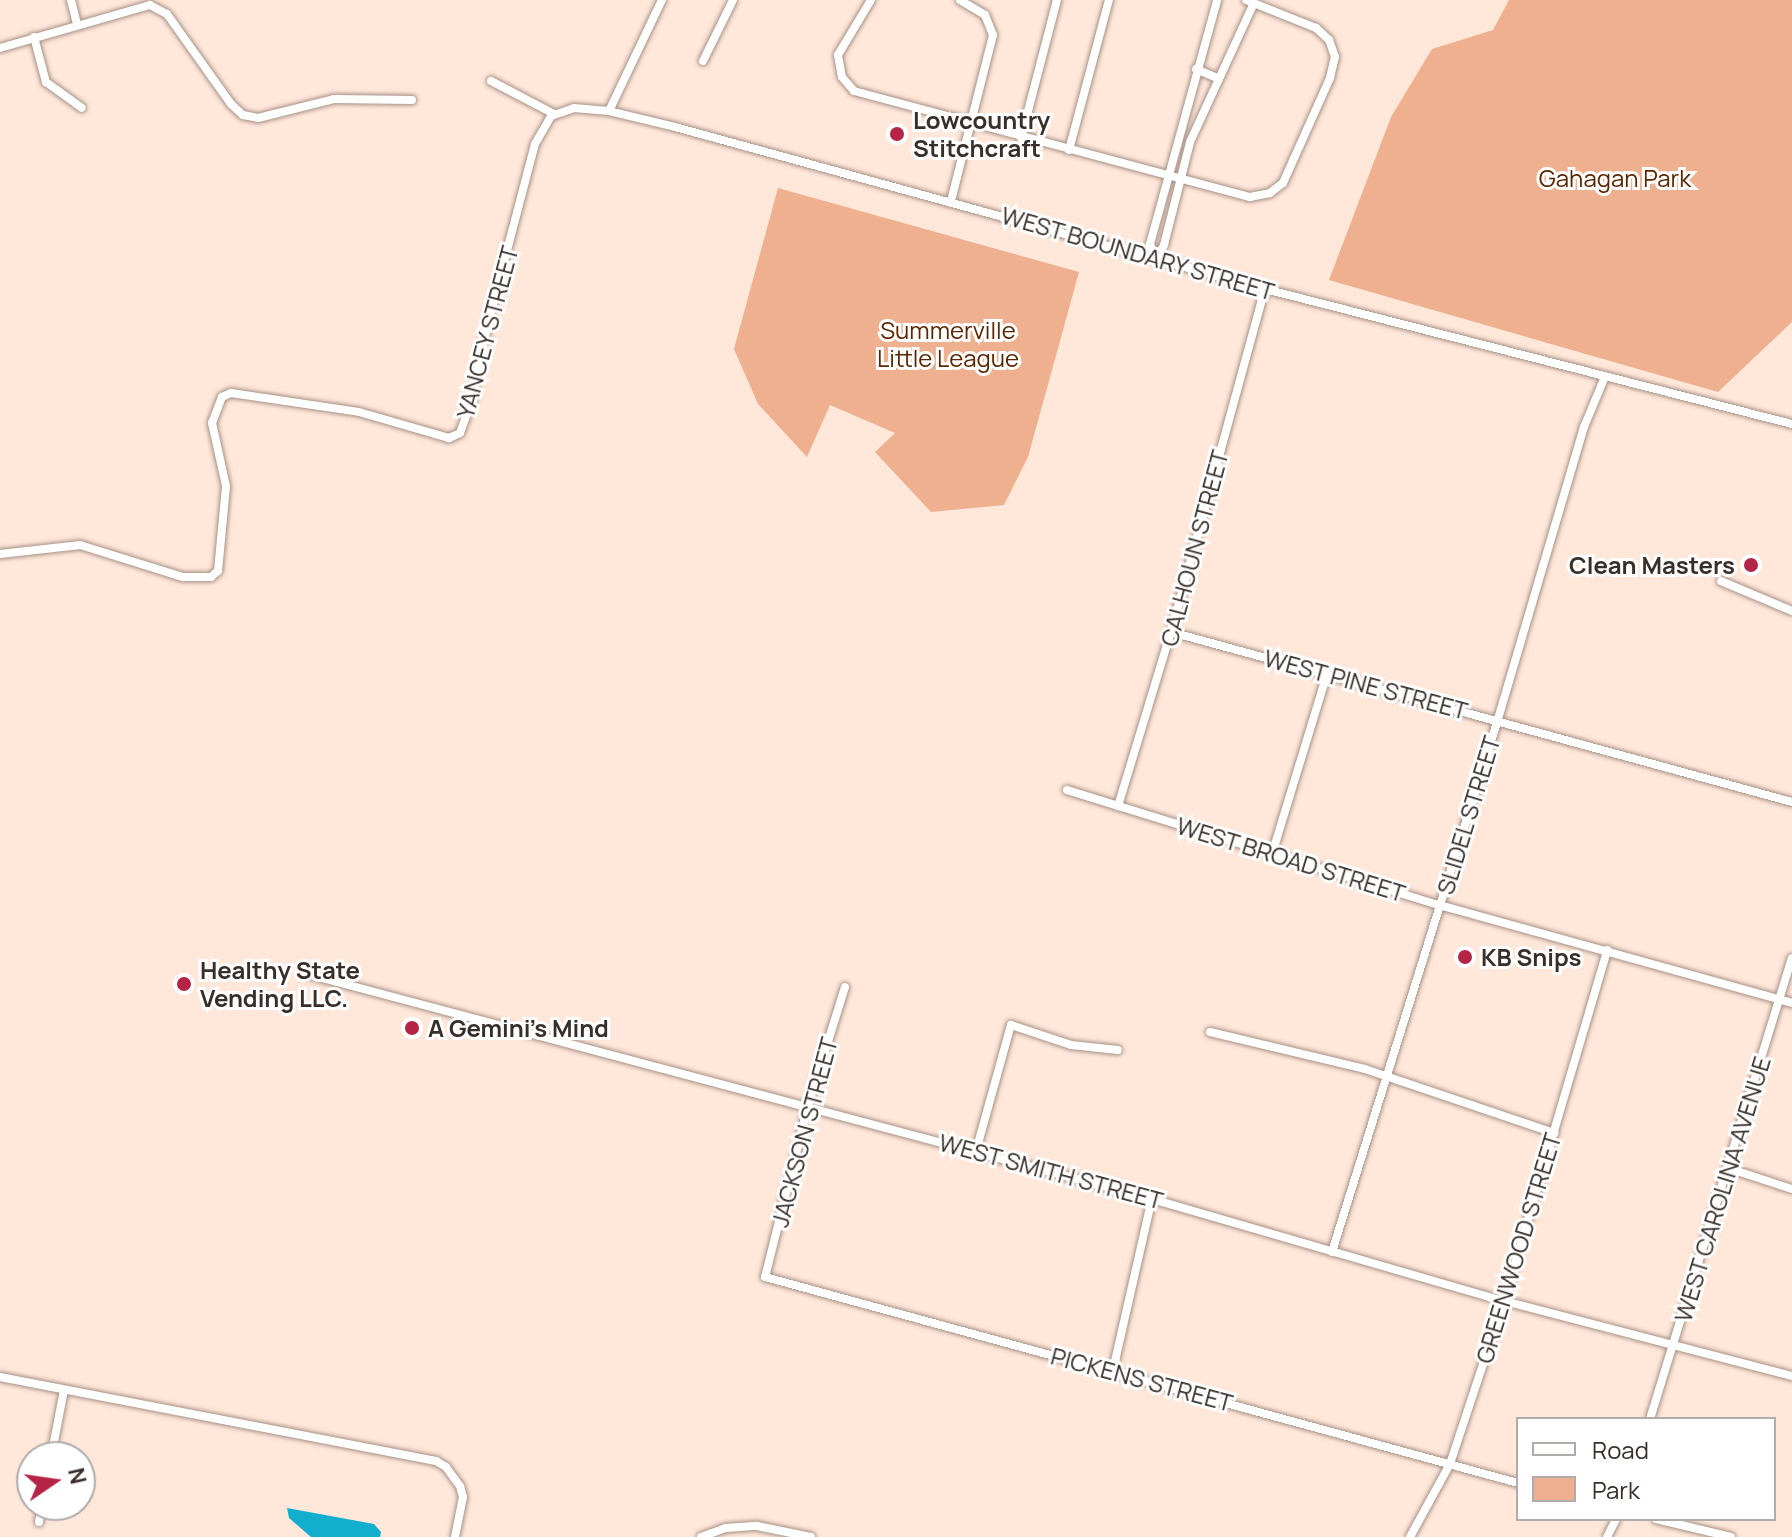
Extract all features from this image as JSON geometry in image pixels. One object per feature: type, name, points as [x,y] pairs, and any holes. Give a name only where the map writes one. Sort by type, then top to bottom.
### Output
[{"type":"street","points":[[71,0],[77,24]]},
{"type":"street","points":[[609,111],[662,0]]},
{"type":"street","points":[[703,61],[733,0]]},
{"type":"street","points":[[871,0],[840,47],[837,64],[847,84],[875,99],[1021,138],[1167,175],[1180,179],[1250,197],[1270,193],[1283,183],[1330,78],[1335,57],[1324,34],[1250,2],[1190,142],[1180,179],[1164,245],[1156,259]]},
{"type":"street","points":[[951,201],[993,35],[985,15],[960,0]]},
{"type":"street","points":[[1021,138],[1057,0]]},
{"type":"street","points":[[1069,150],[1109,0]]},
{"type":"street","points":[[1156,259],[1150,244],[1217,0]]},
{"type":"street","points":[[0,48],[150,5],[162,10],[231,104],[251,117],[320,101],[412,100]]},
{"type":"street","points":[[34,37],[46,82],[82,108]]},
{"type":"street","points":[[1196,69],[1219,79]]},
{"type":"street","points":[[491,81],[554,114]]},
{"type":"street","name":"WEST BOUNDARY STREET","points":[[554,114],[574,108],[609,111],[1604,379],[1792,424]]},
{"type":"street","name":"YANCEY STREET","points":[[0,554],[80,545],[183,577],[202,580],[218,571],[226,486],[212,423],[222,397],[240,393],[359,412],[449,438],[460,433],[471,403],[488,323],[535,144],[541,128],[554,114]]},
{"type":"street","name":"CALHOUN STREET","points":[[1118,806],[1171,632],[1265,289]]},
{"type":"street","name":"SLIDEL STREET","points":[[1332,1252],[1498,719],[1584,427],[1604,379]]},
{"type":"street","points":[[1721,581],[1792,611]]},
{"type":"street","name":"WEST PINE STREET","points":[[1171,632],[1498,719],[1792,802]]},
{"type":"street","points":[[1272,854],[1327,674]]},
{"type":"street","name":"WEST BROAD STREET","points":[[1067,790],[1439,905],[1792,1003]]},
{"type":"street","name":"GREENWOOD STREET","points":[[1410,1537],[1450,1464],[1504,1301],[1607,950]]},
{"type":"street","name":"WEST CAROLINA AVENUE","points":[[1651,1417],[1792,958]]},
{"type":"street","name":"WEST SMITH STREET","points":[[307,974],[976,1151],[1504,1301],[1792,1376]]},
{"type":"street","name":"JACKSON STREET","points":[[765,1277],[808,1106],[845,987]]},
{"type":"street","points":[[976,1151],[1011,1025],[1071,1045],[1118,1050]]},
{"type":"street","points":[[1210,1032],[1386,1077],[1554,1133]]},
{"type":"street","points":[[1728,1168],[1792,1189]]},
{"type":"street","points":[[1113,1370],[1152,1199]]},
{"type":"street","name":"PICKENS STREET","points":[[765,1277],[1516,1482]]},
{"type":"street","points":[[0,1377],[436,1461],[455,1476],[463,1497],[455,1537]]},
{"type":"street","points":[[54,1441],[64,1390]]},
{"type":"street","points":[[1664,1521],[1731,1537]]},
{"type":"street","points":[[701,1537],[726,1528],[757,1526],[811,1537]]},
{"type":"green space","name":"Gahagan Park","points":[[1509,0],[1792,0],[1792,322],[1718,392],[1329,280],[1391,117],[1432,49],[1493,30]]},
{"type":"green space","name":"Summerville Little League","points":[[778,188],[1079,272],[1028,457],[1004,505],[931,512],[875,452],[895,433],[830,405],[807,457],[758,404],[734,349]]},
{"type":"water","points":[[287,1508],[374,1524],[381,1532],[380,1537],[311,1537],[289,1518]]},
{"type":"place","name":"Lowcountry Stitchcraft","points":[[897,134]]},
{"type":"place","name":"Clean Masters","points":[[1751,565]]},
{"type":"place","name":"KB Snips","points":[[1465,957]]},
{"type":"place","name":"Healthy State Vending LLC.","points":[[184,984]]},
{"type":"place","name":"A Gemini's Mind","points":[[412,1028]]}]
